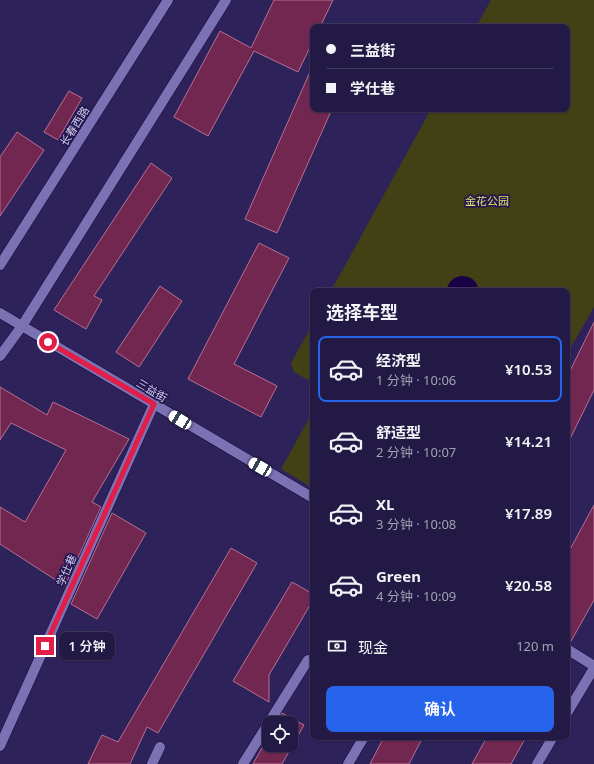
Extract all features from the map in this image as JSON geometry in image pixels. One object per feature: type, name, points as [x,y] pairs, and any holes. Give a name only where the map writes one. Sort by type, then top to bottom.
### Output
[{"type":"street","name":"长春西路","points":[[0,265],[168,0]]},
{"type":"street","points":[[0,356],[22,326],[226,0]]},
{"type":"street","name":"三益街","points":[[0,314],[310,496]]},
{"type":"street","name":"学仕巷","points":[[0,746],[154,404]]},
{"type":"street","points":[[570,652],[594,667],[570,708]]},
{"type":"street","points":[[243,764],[308,660]]},
{"type":"street","points":[[348,764],[362,740]]},
{"type":"street","points":[[537,764],[551,740]]},
{"type":"street","points":[[152,764],[160,747]]},
{"type":"green space","name":"金花公园","points":[[491,0],[594,0],[594,307],[570,349],[570,288],[333,288],[429,112],[570,112],[570,24],[478,24]]},
{"type":"green space","points":[[310,328],[310,381],[294,372],[291,363]]},
{"type":"green space","points":[[310,416],[310,486],[281,469]]},
{"type":"shaded area","points":[[460,276],[473,279],[478,288],[447,288],[451,281]]},
{"type":"building","points":[[274,0],[333,0],[321,24],[310,24],[310,47],[298,72],[254,51],[208,136],[174,117],[220,31],[251,48]]},
{"type":"building","points":[[310,72],[310,112],[331,112],[277,233],[245,219]]},
{"type":"building","points":[[69,91],[82,98],[58,140],[44,132]]},
{"type":"building","points":[[17,132],[44,150],[0,216],[0,157]]},
{"type":"building","points":[[151,163],[172,178],[94,296],[102,300],[86,329],[54,310]]},
{"type":"building","points":[[259,243],[289,258],[234,364],[277,386],[261,417],[188,379]]},
{"type":"building","points":[[160,286],[182,301],[139,367],[116,352]]},
{"type":"building","points":[[594,322],[594,390],[570,439],[570,371]]},
{"type":"building","points":[[0,387],[47,415],[53,402],[129,439],[92,502],[101,507],[65,586],[0,544],[0,507],[25,522],[66,450],[11,423],[0,440]]},
{"type":"building","points":[[594,505],[594,600],[570,643],[570,549]]},
{"type":"building","points":[[112,513],[146,533],[97,619],[71,604]]},
{"type":"building","points":[[231,548],[257,563],[158,733],[147,727],[130,764],[88,764],[102,735],[118,742]]},
{"type":"building","points":[[292,582],[310,592],[310,605],[269,675],[269,702],[233,681]]},
{"type":"building","points":[[282,713],[288,716],[280,716]]},
{"type":"building","points":[[298,722],[304,725],[298,736]]},
{"type":"building","points":[[382,740],[421,740],[409,764],[370,764]]},
{"type":"building","points":[[485,740],[524,740],[511,764],[472,764]]},
{"type":"building","points":[[262,748],[262,752],[289,752],[282,764],[253,764]]},
{"type":"route","points":[[45,646],[154,404],[48,342]]}]
